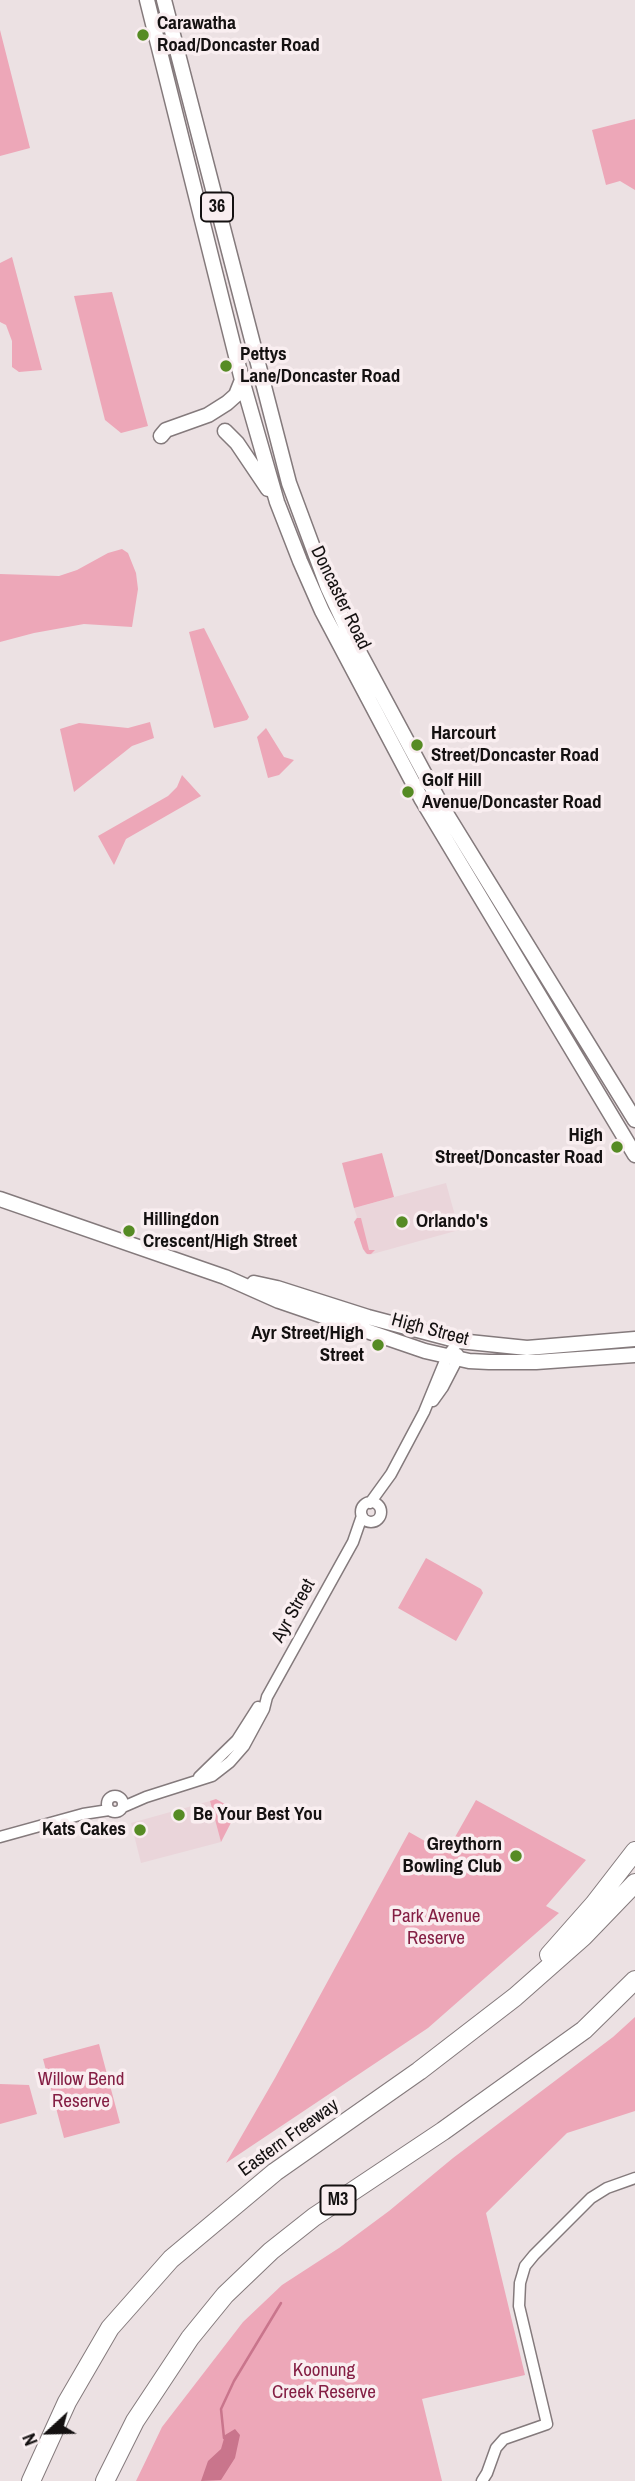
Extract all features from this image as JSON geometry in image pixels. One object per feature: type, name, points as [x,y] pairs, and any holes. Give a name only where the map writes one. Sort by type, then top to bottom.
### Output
[{"type":"highway","points":[[484,2022],[561,1942],[635,1851]]},
{"type":"highway","name":"Eastern Freeway","points":[[31,2481],[67,2402],[110,2328],[171,2259],[275,2172],[484,2022],[583,1937],[635,1883]]},
{"type":"highway","name":"M3","points":[[105,2481],[135,2421],[190,2338],[225,2295],[271,2251],[314,2217],[443,2131],[584,2031],[635,1980]]},
{"type":"main road","name":"Doncaster Road","points":[[147,0],[177,86],[289,483],[310,543],[349,633],[444,810],[633,1118]]},
{"type":"main road","name":"Doncaster Road","points":[[164,0],[177,86],[242,380],[276,502],[323,611],[422,800],[635,1155]]},
{"type":"main road","points":[[161,436],[166,430],[208,415],[227,403],[236,395],[242,380]]},
{"type":"main road","points":[[254,418],[271,413]]},
{"type":"main road","points":[[225,431],[237,443],[276,502]]},
{"type":"main road","points":[[633,1118],[635,1136]]},
{"type":"main road","name":"High Street","points":[[0,1199],[225,1277],[279,1300],[406,1346],[453,1357],[522,1363],[635,1355]]},
{"type":"main road","name":"High Street","points":[[225,1277],[277,1287],[368,1317],[458,1340],[527,1348],[635,1339]]},
{"type":"street","points":[[374,1504],[380,1517],[366,1519],[363,1507],[374,1504],[453,1357],[458,1340]]},
{"type":"street","name":"Ayr Street","points":[[2,1835],[108,1805],[118,1812],[122,1802],[212,1776],[238,1753],[250,1736],[267,1697],[366,1519]]},
{"type":"street","points":[[481,2481],[487,2473],[496,2448],[504,2439],[547,2424],[518,2301],[522,2274],[534,2255],[598,2193],[635,2178]]},
{"type":"shaded area","points":[[446,1183],[459,1230],[369,1255],[365,1253],[354,1222],[357,1217],[354,1208]]},
{"type":"shaded area","points":[[210,1801],[221,1842],[141,1863],[131,1823]]},
{"type":"shaded area","points":[[235,2429],[240,2435],[235,2458],[221,2480],[201,2481],[208,2461],[221,2449],[225,2435]]},
{"type":"green space","points":[[0,30],[30,148],[0,156]]},
{"type":"green space","points":[[635,119],[635,190],[620,181],[606,185],[592,130]]},
{"type":"green space","points":[[12,257],[42,370],[19,372],[12,367],[12,341],[6,325],[0,322],[0,263]]},
{"type":"green space","points":[[112,292],[148,426],[121,433],[105,420],[74,296]]},
{"type":"green space","points":[[122,549],[128,553],[136,573],[138,589],[132,627],[84,624],[0,642],[0,574],[59,576]]},
{"type":"green space","points":[[204,628],[249,717],[247,720],[214,728],[189,632]]},
{"type":"green space","points":[[150,722],[154,738],[132,746],[74,792],[60,729],[79,723],[128,728]]},
{"type":"green space","points":[[266,728],[284,757],[294,760],[279,775],[268,778],[257,737]]},
{"type":"green space","points":[[182,775],[201,796],[126,839],[114,865],[98,836],[168,796],[177,787]]},
{"type":"green space","points":[[382,1153],[394,1197],[354,1208],[342,1163]]},
{"type":"green space","points":[[361,1218],[369,1250],[375,1250],[371,1254],[367,1254],[363,1249],[354,1222]]},
{"type":"green space","points":[[426,1558],[481,1589],[483,1593],[456,1641],[398,1608]]},
{"type":"green space","points":[[216,1799],[237,1811],[221,1842],[210,1801]]},
{"type":"green space","name":"Park Avenue Reserve","points":[[476,1800],[586,1860],[546,1906],[559,1913],[428,2028],[226,2163],[409,1832],[446,1853]]},
{"type":"green space","name":"Koonung Creek Reserve","points":[[635,2017],[635,2111],[567,2133],[486,2213],[525,2375],[422,2399],[442,2481],[136,2481],[162,2427],[243,2322],[282,2285],[389,2211]]},
{"type":"green space","name":"Willow Bend Reserve","points":[[99,2044],[120,2123],[64,2138],[43,2059]]},
{"type":"green space","name":"Willow Bend Reserve","points":[[0,2084],[29,2085],[37,2114],[0,2124]]},
{"type":"waterway","points":[[224,2438],[221,2409],[234,2381],[281,2303]]},
{"type":"place","name":"Carawatha Road/Doncaster Road","points":[[143,35]]},
{"type":"place","name":"Pettys Lane/Doncaster Road","points":[[226,366]]},
{"type":"place","name":"Harcourt Street/Doncaster Road","points":[[417,745]]},
{"type":"place","name":"Golf Hill Avenue/Doncaster Road","points":[[408,792]]},
{"type":"place","name":"High Street/Doncaster Road","points":[[617,1147]]},
{"type":"place","name":"Orlando's","points":[[402,1222]]},
{"type":"place","name":"Hillingdon Crescent/High Street","points":[[129,1231]]},
{"type":"place","name":"Ayr Street/High Street","points":[[378,1345]]},
{"type":"place","name":"Be Your Best You","points":[[179,1815]]},
{"type":"place","name":"Kats Cakes","points":[[140,1830]]},
{"type":"place","name":"Greythorn Bowling Club","points":[[516,1856]]}]
